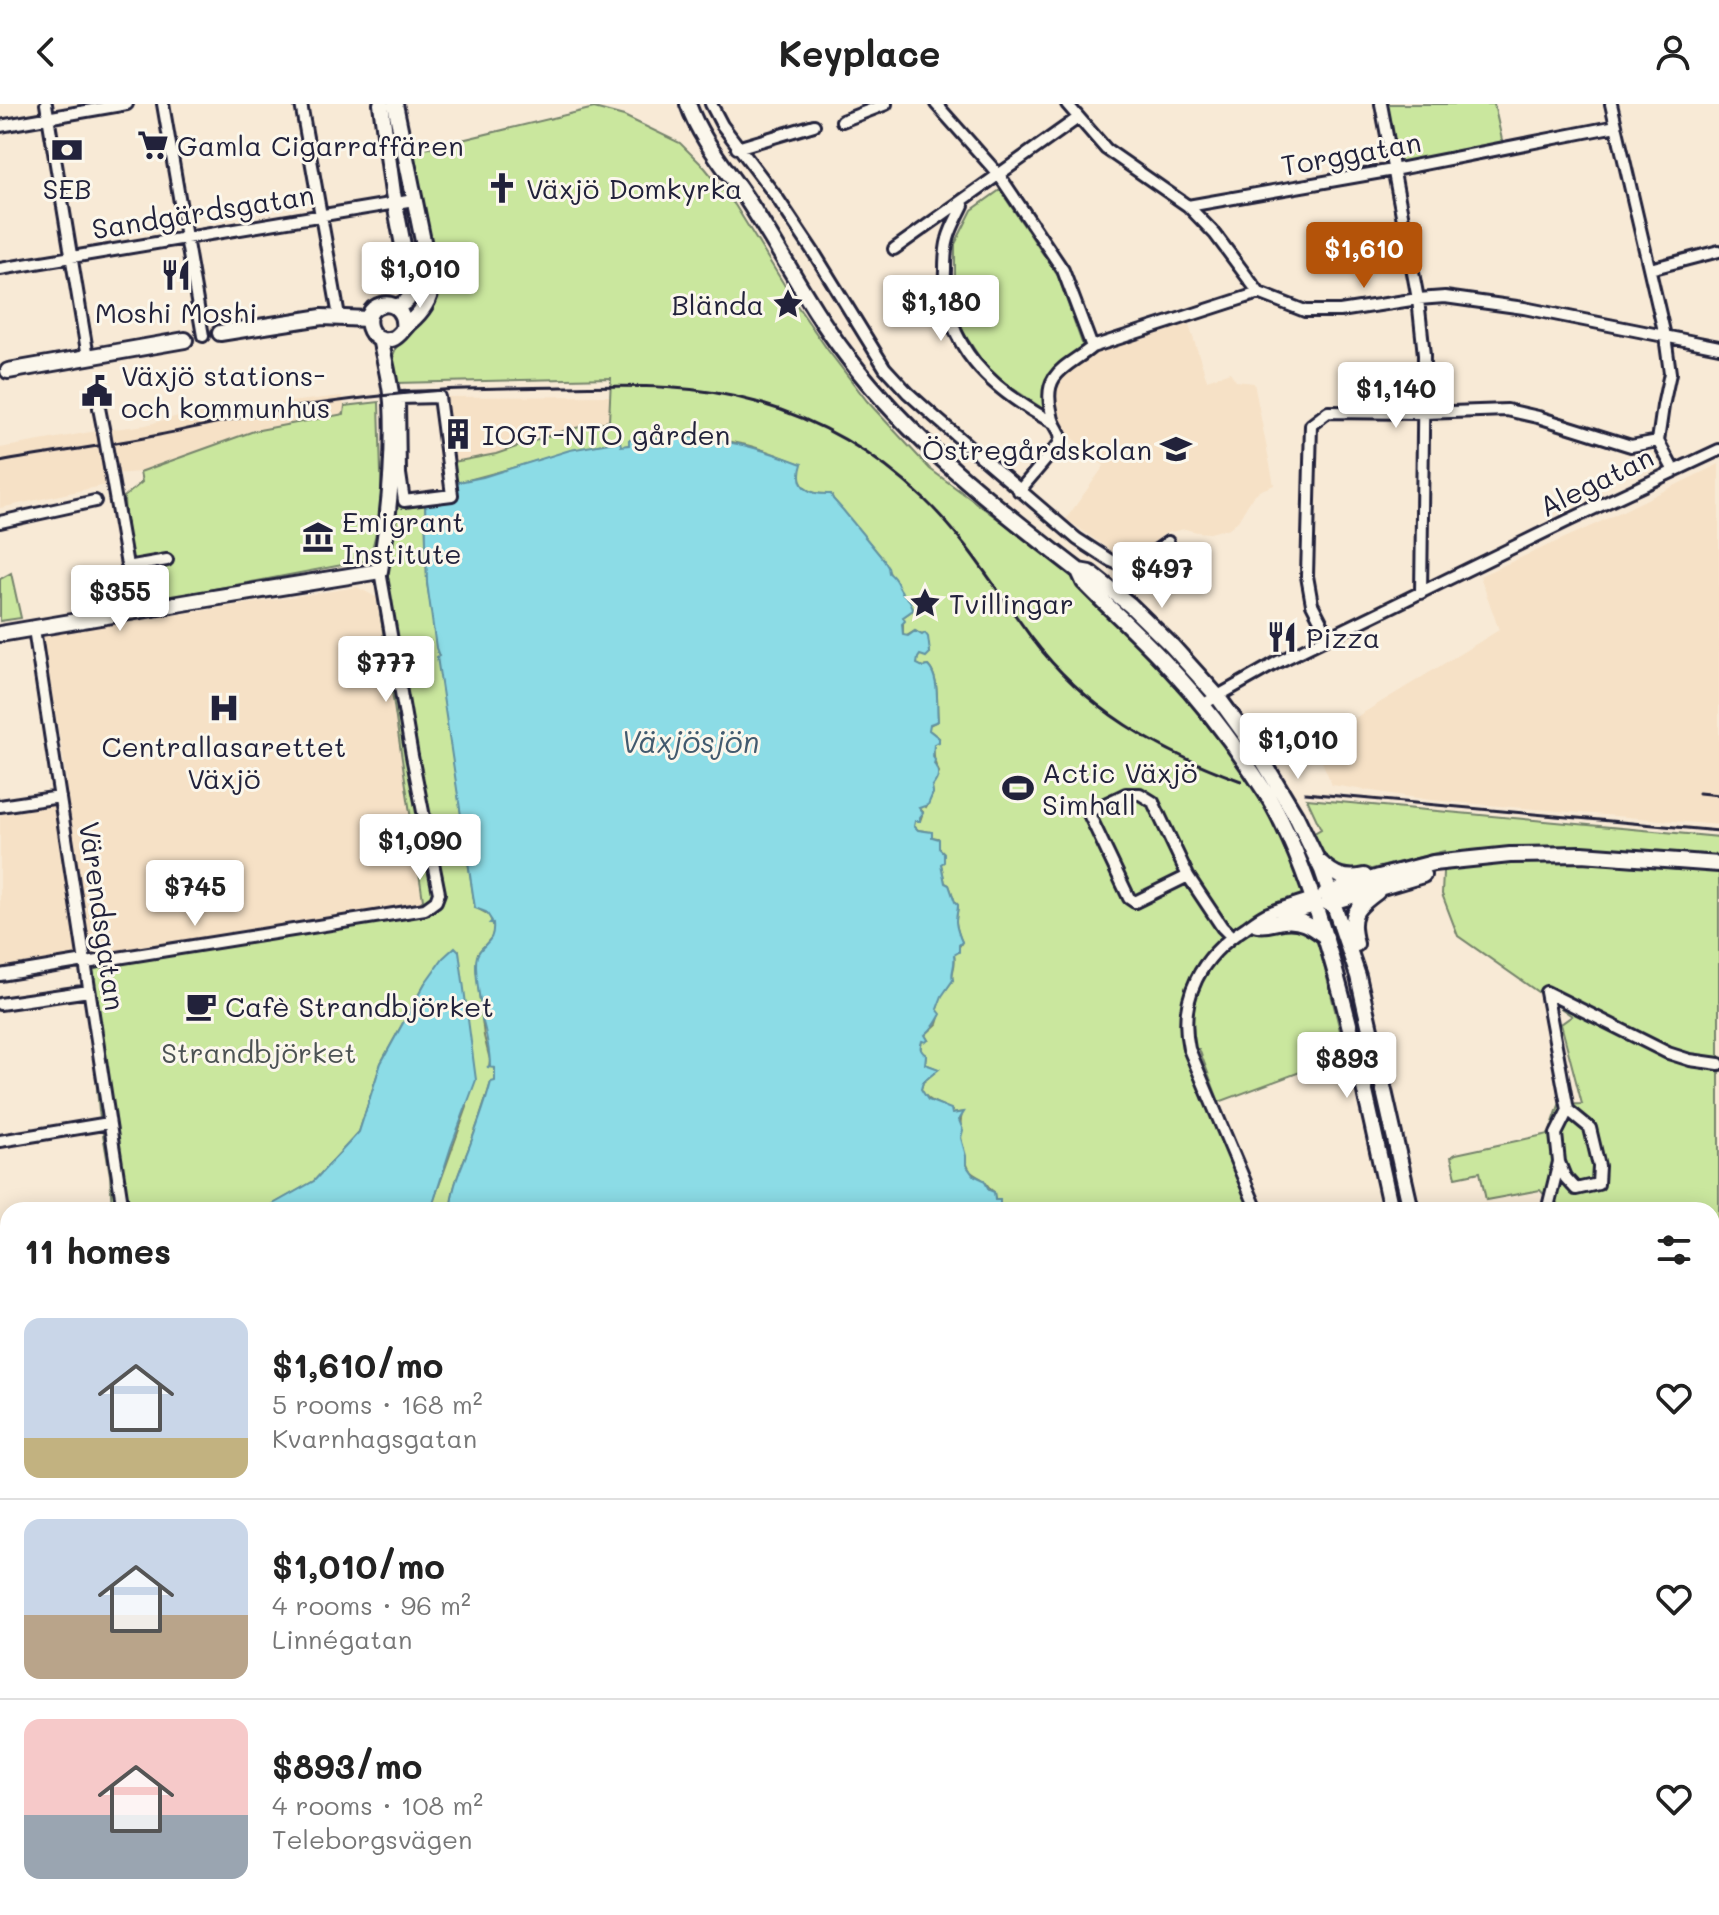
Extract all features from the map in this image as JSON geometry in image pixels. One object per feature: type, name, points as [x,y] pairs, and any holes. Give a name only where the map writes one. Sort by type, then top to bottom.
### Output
[{"type":"main road","points":[[381,104],[394,203],[411,296],[404,304],[395,307],[381,305],[370,315],[369,328],[380,339],[393,339],[400,333],[421,311],[430,296],[432,285],[395,104]]},
{"type":"main road","points":[[688,104],[702,135],[754,210],[821,321],[879,395],[941,459],[1008,517],[1079,571],[1090,573],[1130,605],[1217,696],[1274,778],[1318,860],[1358,976],[1409,1202]]},
{"type":"main road","points":[[395,307],[402,315],[403,328]]},
{"type":"main road","points":[[220,333],[339,316],[344,311],[370,315]]},
{"type":"main road","points":[[0,634],[380,571],[390,497],[392,401],[380,339]]},
{"type":"main road","points":[[4,372],[185,340]]},
{"type":"main road","points":[[1079,571],[1084,582],[1170,668],[1202,705],[1267,795],[1303,870],[1326,937],[1344,1001],[1389,1202]]},
{"type":"main road","points":[[1314,902],[1433,863],[1510,855],[1615,855],[1719,864]]},
{"type":"main road","points":[[1318,860],[1328,870],[1343,877],[1380,873],[1388,880]]},
{"type":"main road","points":[[1358,976],[1352,919],[1360,906],[1388,880]]},
{"type":"main road","points":[[1251,926],[1298,921],[1326,937]]},
{"type":"street","points":[[46,104],[88,357]]},
{"type":"street","points":[[0,126],[127,104]]},
{"type":"street","points":[[163,104],[203,336]]},
{"type":"street","points":[[301,104],[339,316]]},
{"type":"street","points":[[711,104],[737,148],[778,199],[885,368],[908,393],[1077,539],[1120,566],[1127,568],[1135,565],[1168,542]]},
{"type":"street","points":[[842,121],[886,104]]},
{"type":"street","points":[[936,104],[999,175],[1063,270],[1092,347]]},
{"type":"street","points":[[1067,104],[1106,149],[1188,206],[1215,234],[1259,293],[1305,311],[1340,311],[1445,297],[1719,347]]},
{"type":"street","points":[[1381,104],[1418,299],[1424,355],[1421,593]]},
{"type":"street","name":"Alegatan","points":[[1202,705],[1276,663],[1674,471],[1658,441],[1670,373],[1665,336],[1611,104]]},
{"type":"street","points":[[894,249],[1078,118]]},
{"type":"street","points":[[737,148],[814,125]]},
{"type":"street","name":"Torggatan","points":[[1188,206],[1616,126]]},
{"type":"street","name":"Sandgärdsgatan","points":[[0,268],[414,200]]},
{"type":"street","points":[[961,202],[963,205],[949,234],[944,278],[950,319],[956,336],[967,353],[1007,394],[1054,423],[1062,435],[1059,444],[1019,491]]},
{"type":"street","points":[[1650,269],[1719,251]]},
{"type":"street","points":[[1054,423],[1049,401],[1052,380],[1058,371],[1092,347],[1259,293]]},
{"type":"street","points":[[185,340],[220,333]]},
{"type":"street","points":[[439,397],[452,495],[404,501],[400,474],[399,398],[439,397]]},
{"type":"street","points":[[99,408],[135,611]]},
{"type":"street","points":[[1329,637],[1312,604],[1307,576],[1311,425],[1328,412],[1507,410],[1631,446],[1658,441]]},
{"type":"street","points":[[1674,471],[1719,450]]},
{"type":"street","points":[[0,522],[95,501]]},
{"type":"street","points":[[127,567],[167,560]]},
{"type":"street","points":[[0,975],[425,909],[436,901],[439,893],[380,571]]},
{"type":"street","name":"Värendsgatan","points":[[34,629],[122,1202]]},
{"type":"street","points":[[1188,876],[1135,902],[1129,898],[1088,812],[1126,794],[1140,794],[1153,802],[1188,876],[1231,936]]},
{"type":"street","points":[[0,806],[60,797]]},
{"type":"street","points":[[1254,1202],[1189,1049],[1185,1017],[1202,966],[1231,936],[1314,902]]},
{"type":"street","points":[[0,1004],[89,991]]},
{"type":"street","points":[[1568,1110],[1590,1128],[1599,1166],[1598,1184],[1576,1189],[1565,1177],[1559,1162],[1556,1134],[1568,1110],[1546,992],[1668,1053],[1719,1064]]},
{"type":"street","points":[[0,1141],[109,1123]]},
{"type":"street","points":[[1549,1202],[1559,1162]]},
{"type":"shaded area","name":"Östregårdskolan","points":[[1188,322],[1207,380],[1230,372],[1236,381],[1254,383],[1274,485],[1253,496],[1238,521],[1229,528],[1210,533],[1185,529],[1170,532],[1139,555],[1130,559],[1121,558],[1066,519],[1104,466],[1066,432],[1053,402],[1056,383],[1064,369],[1092,353]]},
{"type":"shaded area","points":[[342,396],[345,414],[254,431],[140,472],[113,474],[115,483],[0,508],[0,448],[146,425],[200,410]]},
{"type":"shaded area","points":[[610,396],[610,421],[566,430],[496,454],[448,463],[439,397]]},
{"type":"shaded area","points":[[1719,464],[1719,825],[1431,800],[1332,785],[1314,743],[1499,630],[1480,576]]},
{"type":"shaded area","name":"Centrallasarettet Växjö","points":[[357,587],[378,598],[423,900],[416,908],[0,970],[0,815],[46,807],[67,781],[42,635]]},
{"type":"green space","points":[[1381,104],[1494,104],[1504,149],[1393,170]]},
{"type":"green space","points":[[594,108],[624,116],[680,143],[735,205],[827,349],[867,401],[930,469],[1084,582],[1170,668],[1267,795],[1316,907],[1257,924],[1202,966],[1186,1034],[1255,1202],[997,1202],[994,1192],[971,1172],[962,1143],[963,1112],[951,1114],[952,1111],[931,1100],[921,1089],[923,1082],[938,1069],[925,1064],[922,1040],[928,1040],[925,1035],[937,1024],[940,1014],[937,1009],[941,996],[953,980],[954,955],[962,942],[956,923],[958,905],[949,885],[945,883],[941,864],[944,853],[939,848],[938,838],[932,837],[932,832],[918,830],[914,826],[923,812],[919,808],[923,805],[926,807],[933,793],[932,787],[939,772],[933,744],[939,738],[929,730],[929,725],[938,721],[936,684],[928,666],[917,664],[920,655],[930,653],[927,637],[915,631],[905,637],[903,635],[903,617],[913,610],[910,603],[896,586],[883,559],[831,494],[811,492],[802,485],[801,464],[757,448],[700,438],[629,440],[629,445],[620,447],[619,441],[451,484],[448,463],[496,454],[566,430],[609,421],[611,378],[395,383],[391,360],[396,348],[427,312],[435,293],[412,152]]},
{"type":"green space","points":[[1000,190],[1058,276],[1083,346],[1048,375],[1049,413],[990,373],[955,320],[955,244],[972,210]]},
{"type":"green space","points":[[379,402],[382,511],[369,560],[139,603],[120,525],[126,538],[124,497],[142,482],[140,472],[254,431],[344,414],[345,406]]},
{"type":"green space","name":"Strandbjörket","points":[[425,499],[427,583],[475,907],[489,915],[494,927],[492,937],[478,953],[476,967],[489,1067],[495,1067],[495,1082],[491,1082],[452,1202],[433,1202],[467,1107],[459,951],[425,983],[381,1063],[359,1132],[314,1181],[277,1202],[112,1202],[93,1043],[83,995],[85,957],[416,908],[423,900],[378,598],[392,502]]},
{"type":"green space","points":[[11,573],[21,618],[0,621],[0,579]]},
{"type":"green space","points":[[1307,799],[1719,837],[1719,1202],[1551,1202],[1540,1190],[1486,1200],[1480,1172],[1456,1177],[1451,1157],[1456,1154],[1549,1134],[1559,1105],[1582,1104],[1561,1024],[1572,1016],[1458,936],[1442,894],[1444,851],[1356,873],[1327,868],[1311,835],[1321,829]]},
{"type":"green space","points":[[1284,926],[1308,930],[1319,945],[1346,1055],[1219,1102],[1199,1049],[1193,1049],[1190,1033],[1192,998],[1212,961],[1229,945],[1247,934]]},
{"type":"water","name":"Växjösjön","points":[[676,437],[740,444],[802,464],[802,485],[811,492],[831,494],[883,559],[910,602],[913,610],[903,617],[903,635],[908,636],[915,631],[928,637],[930,653],[926,657],[920,655],[917,664],[928,666],[936,684],[938,721],[930,724],[929,730],[939,738],[939,742],[934,744],[933,757],[938,776],[928,805],[919,808],[923,813],[914,826],[918,830],[932,832],[932,837],[939,839],[939,848],[944,853],[941,864],[945,883],[949,885],[958,905],[956,923],[962,942],[959,952],[954,955],[953,980],[937,1009],[941,1014],[925,1035],[928,1040],[921,1043],[921,1050],[926,1055],[925,1064],[939,1069],[923,1082],[921,1089],[928,1100],[951,1109],[952,1114],[964,1112],[959,1120],[963,1130],[961,1138],[966,1165],[973,1175],[984,1180],[989,1190],[994,1192],[995,1200],[1000,1202],[452,1202],[491,1082],[495,1081],[495,1068],[487,1067],[490,1066],[489,1055],[476,967],[479,951],[492,935],[493,923],[490,923],[492,921],[486,912],[475,908],[427,583],[425,500],[453,495],[454,483],[570,450],[620,441],[621,446],[629,445],[629,440]]},
{"type":"water","points":[[455,947],[459,951],[476,1080],[434,1202],[277,1202],[314,1181],[359,1132],[381,1063],[425,983]]},
{"type":"railway","points":[[0,462],[139,439],[291,408],[425,391],[659,387],[708,392],[756,402],[824,428],[906,482],[954,531],[1031,637],[1075,686],[1125,725],[1152,741],[1241,781]]},
{"type":"railway","points":[[1305,793],[1719,831]]},
{"type":"railway","points":[[1699,793],[1719,795]]},
{"type":"place","name":"Gamla Cigarraffären","points":[[153,145]]},
{"type":"place","name":"SEB","points":[[67,150]]},
{"type":"place","name":"Växjö Domkyrka","points":[[502,188]]},
{"type":"place","name":"Moshi Moshi","points":[[176,275]]},
{"type":"place","name":"Blända","points":[[788,304]]},
{"type":"place","name":"Växjö stations- och kommunhus","points":[[97,391]]},
{"type":"place","name":"IOGT-NTO gården","points":[[458,434]]},
{"type":"place","name":"Östregårdskolan","points":[[1176,449]]},
{"type":"place","name":"Emigrant Institute","points":[[318,537]]},
{"type":"place","name":"Tvillingar","points":[[925,603]]},
{"type":"place","name":"Pizza","points":[[1282,637]]},
{"type":"place","name":"Centrallasarettet Växjö","points":[[224,708]]},
{"type":"place","name":"Actic Växjö Simhall","points":[[1018,788]]},
{"type":"place","name":"Cafè Strandbjörket","points":[[201,1006]]}]
